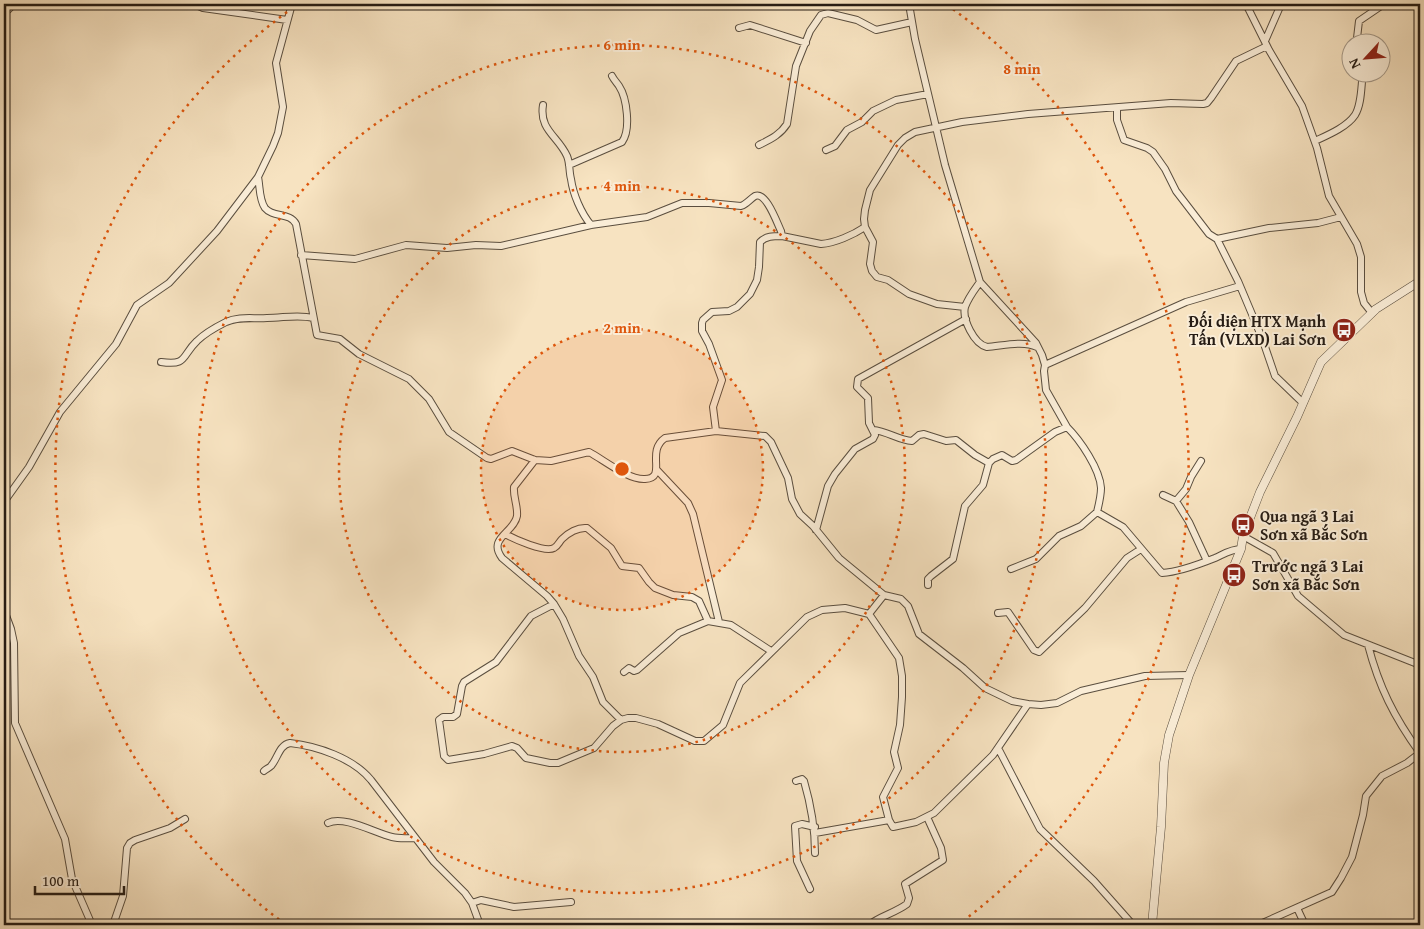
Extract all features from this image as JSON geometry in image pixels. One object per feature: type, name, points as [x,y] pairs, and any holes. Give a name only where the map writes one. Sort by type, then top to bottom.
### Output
[{"type":"street","points":[[4,7],[8,10],[14,4]]},
{"type":"street","points":[[194,4],[203,8],[287,20]]},
{"type":"street","points":[[4,502],[29,467],[60,412],[112,349],[138,305],[168,284],[217,231],[258,177],[278,133],[283,107],[276,63],[292,4]]},
{"type":"street","points":[[909,4],[935,127],[980,282],[991,296],[1024,329],[1038,348],[1045,365],[1046,390],[1067,427],[1084,448],[1101,488],[1098,512],[1081,526],[1059,536],[1036,559],[1011,569]]},
{"type":"street","points":[[1246,4],[1266,44],[1302,106],[1316,142],[1329,196],[1357,244],[1361,256],[1361,292],[1364,302],[1372,313]]},
{"type":"street","points":[[965,307],[937,304],[909,294],[888,280],[874,274],[870,264],[873,242],[865,227],[864,219],[870,190],[898,145],[915,132],[962,122],[1028,114],[1171,103],[1207,103],[1236,61],[1266,44],[1279,9],[1279,4]]},
{"type":"street","points":[[1358,32],[1359,21],[1384,4]]},
{"type":"street","points":[[759,145],[782,132],[787,124],[796,66],[810,31],[821,15],[825,13],[857,20],[876,30],[912,22]]},
{"type":"street","points":[[739,28],[750,25],[806,43]]},
{"type":"street","points":[[568,166],[625,139],[627,124],[626,104],[619,86],[612,76]]},
{"type":"street","points":[[1316,142],[1347,123],[1354,116],[1358,106],[1362,82]]},
{"type":"street","points":[[826,150],[835,146],[847,130],[862,122],[873,111],[896,100],[928,94]]},
{"type":"street","points":[[543,105],[543,120],[566,154],[573,189],[584,216],[591,225]]},
{"type":"street","points":[[1117,108],[1117,120],[1124,140],[1153,152],[1165,169],[1176,191],[1209,234],[1217,239],[1240,286],[1262,338],[1275,376],[1303,403]]},
{"type":"street","points":[[258,177],[263,204],[266,210],[294,220],[296,224],[316,332],[320,336],[340,339],[358,354],[413,383],[429,399],[449,432],[487,458],[495,458],[512,452],[535,460],[551,462],[589,452],[610,465],[638,478],[648,479],[656,474],[655,452],[660,442],[665,438],[716,431],[761,435],[768,438],[788,478],[792,499],[800,514],[844,563],[884,595],[902,599],[908,606],[916,631],[985,688],[1012,701],[1042,705],[1057,703],[1081,691],[1145,676],[1189,675]]},
{"type":"street","points":[[301,255],[355,259],[406,245],[441,248],[476,245],[501,246],[591,225],[647,217],[682,203],[741,206],[755,196],[766,200],[782,236]]},
{"type":"street","points":[[1217,239],[1269,228],[1318,223],[1341,217]]},
{"type":"street","points":[[716,431],[714,407],[722,380],[709,344],[702,331],[702,323],[712,312],[729,311],[737,307],[750,294],[757,280],[760,242],[763,238],[770,236],[782,236],[827,244],[858,232],[865,227]]},
{"type":"street","points":[[1152,925],[1166,748],[1174,716],[1189,675],[1241,549],[1243,536],[1260,492],[1321,362],[1372,313],[1420,281]]},
{"type":"street","points":[[980,282],[965,307],[966,319],[981,346],[1032,344],[1038,348]]},
{"type":"street","points":[[1045,365],[1186,302],[1240,286]]},
{"type":"street","points":[[161,362],[173,364],[181,361],[196,341],[213,329],[238,318],[305,316],[313,318]]},
{"type":"street","points":[[816,530],[828,486],[855,448],[873,439],[875,435],[870,423],[868,398],[858,387],[858,379],[966,319]]},
{"type":"street","points":[[928,585],[928,579],[953,559],[965,506],[983,485],[989,463],[993,459],[1002,456],[1016,460],[1055,432],[1067,427]]},
{"type":"street","points":[[873,430],[887,432],[906,440],[912,440],[919,434],[946,441],[956,440],[989,463]]},
{"type":"street","points":[[535,460],[531,468],[514,488],[517,514],[513,524],[497,545],[499,554],[554,604],[563,619],[577,652],[593,677],[602,702],[621,720]]},
{"type":"street","points":[[1176,501],[1186,490],[1200,461]]},
{"type":"street","points":[[657,470],[688,503],[693,514],[719,622]]},
{"type":"street","points":[[1163,495],[1176,501],[1189,522],[1207,561]]},
{"type":"street","points":[[1098,512],[1123,528],[1162,573],[1207,561],[1231,550],[1241,549]]},
{"type":"street","points":[[505,534],[548,550],[556,547],[563,538],[576,530],[583,527],[587,528],[613,550],[622,566],[639,568],[655,588],[673,595],[692,597],[699,601],[708,621]]},
{"type":"street","points":[[1243,536],[1273,553],[1298,596],[1344,635],[1420,665]]},
{"type":"street","points":[[998,613],[1008,612],[1034,650],[1039,652],[1082,612],[1127,558],[1141,549]]},
{"type":"street","points":[[869,614],[884,595]]},
{"type":"street","points":[[554,604],[536,613],[527,621],[496,662],[464,682],[457,714],[453,717],[443,717],[439,720],[444,756],[448,760],[515,746],[526,758],[554,764],[571,759],[594,748],[612,726],[621,720],[636,718],[654,722],[695,741],[704,741],[723,725],[740,683],[807,617],[813,613],[833,608],[858,610],[869,614],[899,658],[902,676],[900,725],[894,752],[898,768],[883,797],[889,820],[893,827],[916,822],[927,817],[972,777],[998,748],[1028,704]]},
{"type":"street","points":[[4,610],[14,643],[16,723],[65,839],[72,880],[92,925]]},
{"type":"street","points":[[624,672],[629,668],[637,670],[679,633],[708,621],[735,627],[771,652]]},
{"type":"street","points":[[1258,925],[1332,892],[1342,878],[1352,857],[1366,796],[1371,787],[1382,776],[1407,763],[1420,753],[1385,697],[1375,672],[1368,645]]},
{"type":"street","points":[[264,771],[271,766],[283,746],[287,743],[327,750],[366,774],[434,862],[465,893],[472,903],[480,925]]},
{"type":"street","points":[[998,748],[1040,829],[1094,881],[1133,925]]},
{"type":"street","points":[[796,781],[802,779],[804,781],[815,830],[815,853]]},
{"type":"street","points":[[869,925],[907,904],[908,898],[905,884],[943,860],[941,848],[927,817]]},
{"type":"street","points":[[113,925],[123,896],[127,848],[130,843],[170,828],[185,819]]},
{"type":"street","points":[[810,889],[796,861],[795,826],[802,824],[815,830],[889,820]]},
{"type":"street","points":[[328,823],[342,821],[401,839],[415,838]]},
{"type":"street","points":[[472,903],[481,900],[514,906],[571,902]]},
{"type":"street","points":[[1297,908],[1305,925]]},
{"type":"place","name":"Đối diện HTX Mạnh Tấn (VLXD) Lai Sơn","points":[[1344,330]]},
{"type":"place","name":"Qua ngã 3 Lai Sơn xã Bắc Sơn","points":[[1243,525]]},
{"type":"place","name":"Trước ngã 3 Lai Sơn xã Bắc Sơn","points":[[1234,575]]}]
